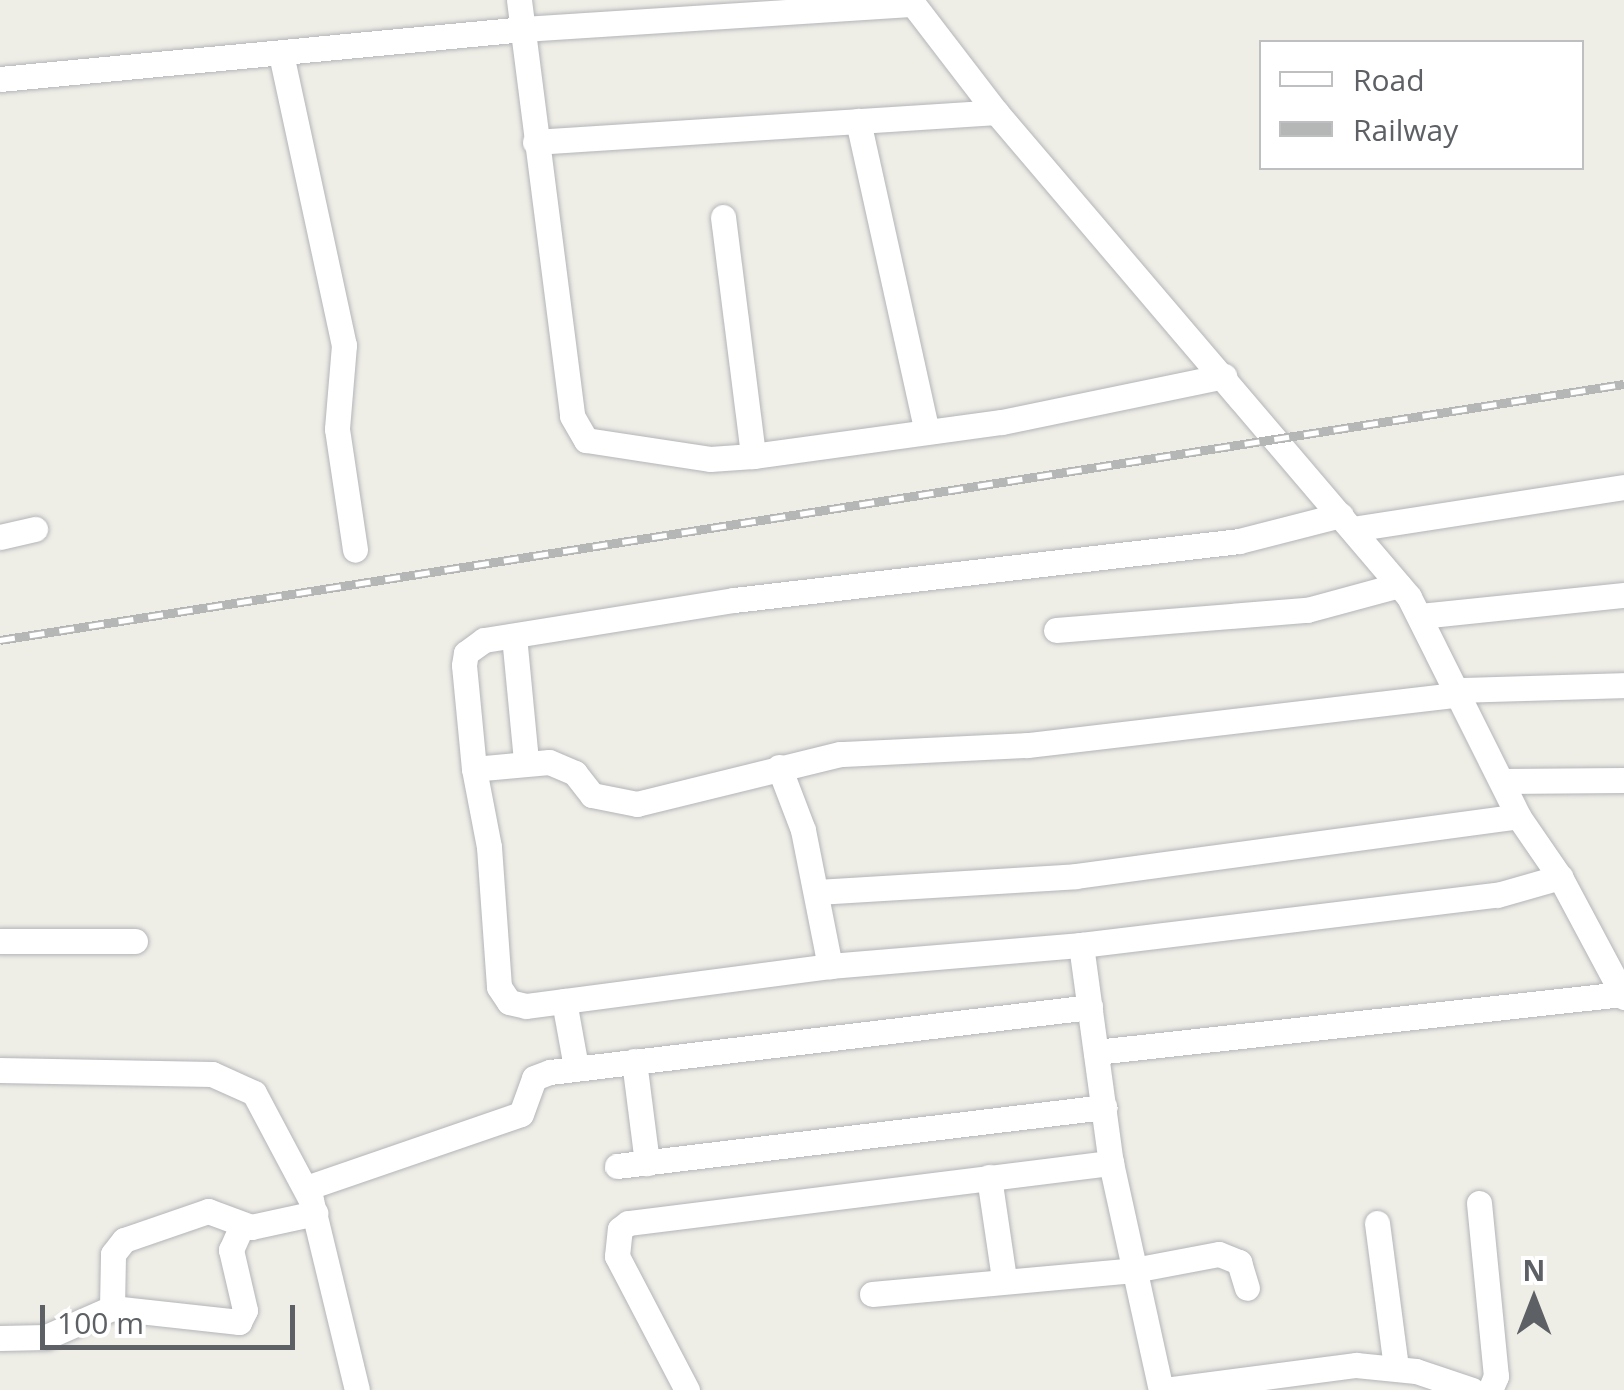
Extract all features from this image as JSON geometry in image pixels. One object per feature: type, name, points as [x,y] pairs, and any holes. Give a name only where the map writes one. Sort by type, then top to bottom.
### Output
[{"type":"street","points":[[519,0],[576,429],[606,447],[753,456],[926,428],[1002,422],[1224,376]]},
{"type":"street","points":[[0,79],[524,30],[911,2],[996,112],[1400,585],[1460,692],[1518,816],[1560,878],[1623,995],[1096,1052]]},
{"type":"street","points":[[281,54],[344,346],[338,429],[355,550]]},
{"type":"street","points":[[535,142],[996,112]]},
{"type":"street","points":[[858,121],[926,428]]},
{"type":"street","points":[[724,217],[753,456]]},
{"type":"street","points":[[1560,878],[1497,895],[1080,944],[830,966],[526,1006],[510,1002],[499,987],[489,848],[474,769],[466,652],[484,640],[753,598],[1239,541],[1347,522],[1624,487]]},
{"type":"street","points":[[0,537],[35,529]]},
{"type":"street","points":[[1056,630],[1307,610],[1400,585]]},
{"type":"street","points":[[1420,616],[1624,595]]},
{"type":"street","points":[[514,636],[526,761]]},
{"type":"street","points":[[474,769],[526,761],[565,767],[592,795],[637,804],[840,754],[1027,745],[1460,692],[1624,685]]},
{"type":"street","points":[[779,767],[816,892],[830,966]]},
{"type":"street","points":[[1502,781],[1624,780]]},
{"type":"street","points":[[816,892],[1076,876],[1518,816]]},
{"type":"street","points":[[0,941],[135,941]]},
{"type":"street","points":[[1080,944],[1111,1163],[1163,1390],[1356,1365],[1396,1368],[1472,1390]]},
{"type":"street","points":[[564,1001],[576,1068]]},
{"type":"street","points":[[112,1308],[113,1254],[124,1240],[208,1211],[242,1226],[311,1200],[521,1114],[534,1078],[576,1068],[1090,1008]]},
{"type":"street","points":[[634,1061],[647,1163]]},
{"type":"street","points":[[0,1070],[212,1074],[238,1083],[254,1094],[271,1119],[311,1200],[358,1390]]},
{"type":"street","points":[[616,1166],[1104,1107]]},
{"type":"street","points":[[687,1390],[617,1256],[616,1242],[628,1223],[1111,1163]]},
{"type":"street","points":[[989,1177],[1004,1279]]},
{"type":"street","points":[[1479,1203],[1496,1376],[1490,1390]]},
{"type":"street","points":[[1377,1222],[1396,1368]]},
{"type":"street","points":[[0,1338],[46,1337],[112,1308],[239,1322],[245,1310],[231,1250],[242,1226]]},
{"type":"street","points":[[872,1294],[1134,1270],[1230,1254],[1239,1262],[1247,1288]]},
{"type":"railway","points":[[0,640],[1624,384]]}]
